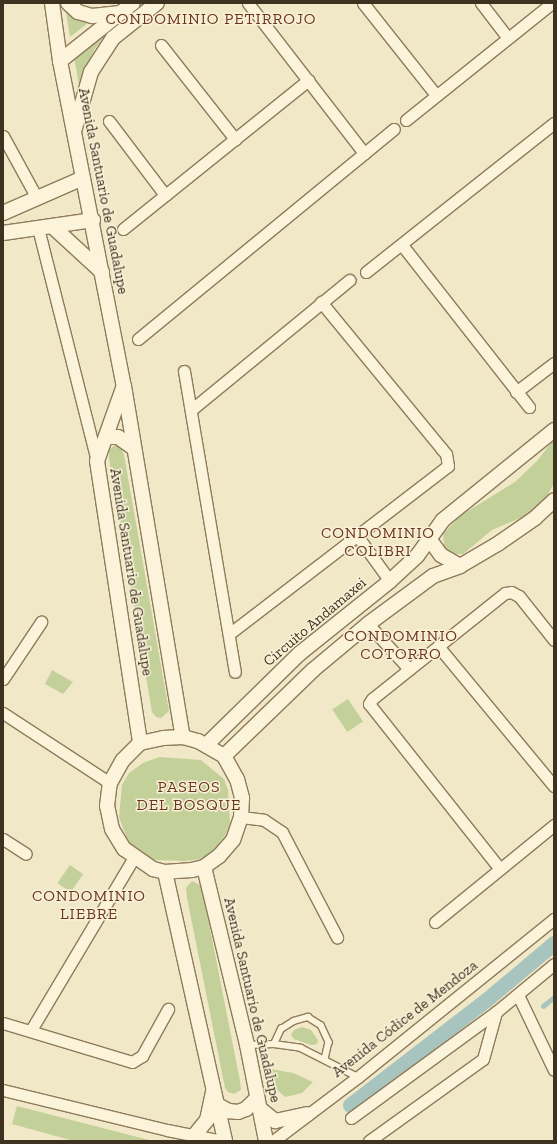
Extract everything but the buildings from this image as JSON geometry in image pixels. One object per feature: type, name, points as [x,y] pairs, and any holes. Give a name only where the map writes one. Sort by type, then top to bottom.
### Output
[{"type":"street","name":"Avenida Santuario de Guadalupe","points":[[52,3],[60,61],[83,178],[93,220],[124,386],[183,737]]},
{"type":"street","points":[[68,3],[78,12],[92,16],[121,13]]},
{"type":"street","points":[[60,61],[133,3]]},
{"type":"street","points":[[74,130],[91,72],[113,38],[157,3]]},
{"type":"street","points":[[248,3],[364,153]]},
{"type":"street","points":[[363,3],[436,94]]},
{"type":"street","points":[[481,3],[508,38]]},
{"type":"street","points":[[406,120],[436,94],[552,3]]},
{"type":"street","points":[[161,45],[235,139]]},
{"type":"street","points":[[123,229],[308,80]]},
{"type":"street","points":[[109,121],[165,195]]},
{"type":"street","points":[[366,272],[402,245],[554,123]]},
{"type":"street","points":[[138,339],[394,129]]},
{"type":"street","points":[[3,136],[36,198]]},
{"type":"street","points":[[3,213],[83,178]]},
{"type":"street","points":[[3,233],[93,220]]},
{"type":"street","points":[[45,227],[102,272]]},
{"type":"street","points":[[45,227],[97,461]]},
{"type":"street","points":[[402,245],[529,407]]},
{"type":"street","points":[[191,410],[321,302],[350,280]]},
{"type":"street","points":[[229,634],[446,470],[449,462],[441,448],[321,302]]},
{"type":"street","points":[[516,392],[554,363]]},
{"type":"street","points":[[184,371],[235,672]]},
{"type":"street","name":"Avenida Santuario de Guadalupe","points":[[124,386],[97,461],[140,743]]},
{"type":"street","name":"Circuito Andamaxei","points":[[206,745],[299,654],[390,581],[430,540],[443,520],[554,430]]},
{"type":"street","points":[[106,437],[118,437],[134,448]]},
{"type":"street","points":[[224,756],[313,670],[368,624],[432,576],[460,566],[499,543],[536,518],[554,500]]},
{"type":"street","points":[[358,538],[390,581]]},
{"type":"street","points":[[430,540],[441,555],[460,566]]},
{"type":"street","points":[[500,869],[370,708],[372,699],[498,596],[511,592],[519,596],[554,640]]},
{"type":"street","points":[[3,680],[41,622]]},
{"type":"street","points":[[368,624],[409,669]]},
{"type":"street","points":[[438,646],[554,786]]},
{"type":"street","points":[[3,713],[110,783]]},
{"type":"street","points":[[183,737],[206,745],[224,756],[237,779],[242,798],[241,817],[233,840],[220,856],[204,867],[192,870],[165,872],[153,869],[124,849],[112,829],[107,806],[110,783],[123,760],[140,743],[163,738],[183,737]]},
{"type":"street","points":[[241,817],[264,820],[282,832],[337,937]]},
{"type":"street","points":[[435,922],[554,825]]},
{"type":"street","points":[[3,838],[26,854]]},
{"type":"street","points":[[31,1030],[134,857]]},
{"type":"street","name":"Avenida Santuario de Guadalupe","points":[[204,867],[247,1045],[266,1141]]},
{"type":"street","points":[[3,1090],[167,1130],[223,1141],[218,1104],[165,872]]},
{"type":"street","name":"Avenida Códice de Mendoza","points":[[273,1141],[358,1077],[554,919]]},
{"type":"street","points":[[351,1118],[496,1012],[554,964]]},
{"type":"street","points":[[518,995],[554,1070]]},
{"type":"street","points":[[3,1023],[31,1030],[132,1062],[142,1056],[168,1009]]},
{"type":"street","points":[[368,1141],[483,1058],[496,1012]]},
{"type":"street","points":[[194,1136],[207,1120],[214,1088]]},
{"type":"street","points":[[218,1104],[229,1111],[238,1112],[258,1103],[275,1121],[307,1114]]},
{"type":"street","points":[[167,1130],[171,1141]]},
{"type":"lane","points":[[274,1044],[281,1030],[294,1021],[308,1017],[322,1025],[329,1042],[325,1059]]},
{"type":"lane","points":[[247,1045],[274,1044],[301,1048],[358,1077]]},
{"type":"green space","points":[[65,6],[93,19],[70,37]]},
{"type":"green space","points":[[109,29],[94,50],[79,85],[74,57]]},
{"type":"green space","points":[[554,439],[554,483],[544,502],[534,512],[492,530],[463,554],[452,554],[444,546],[443,534],[460,516],[515,482],[537,461]]},
{"type":"green space","points":[[115,445],[121,448],[124,455],[169,711],[161,718],[156,717],[152,712],[109,458],[109,450]]},
{"type":"green space","points":[[52,670],[73,682],[63,694],[45,684]]},
{"type":"green space","points":[[348,699],[363,721],[347,732],[332,710]]},
{"type":"green space","points":[[159,757],[201,760],[224,779],[228,790],[230,823],[226,834],[211,854],[200,859],[186,861],[157,860],[147,859],[130,847],[119,817],[122,785],[129,773],[143,763]]},
{"type":"green space","points":[[70,865],[83,874],[70,892],[57,883]]},
{"type":"green space","points":[[192,881],[200,885],[203,893],[240,1081],[241,1090],[234,1094],[228,1092],[225,1088],[187,898],[186,888]]},
{"type":"green space","points":[[302,1027],[311,1030],[318,1040],[317,1044],[311,1045],[294,1039],[291,1035],[294,1030]]},
{"type":"green space","points":[[271,1069],[293,1073],[313,1082],[302,1093],[285,1097],[271,1084]]},
{"type":"green space","points":[[17,1106],[153,1141],[74,1141],[12,1124]]},
{"type":"waterway","points":[[350,1105],[486,1000],[554,943]]},
{"type":"waterway","points":[[543,1006],[554,997]]},
{"type":"district","name":"CONDOMINIO PETIRROJO","points":[[211,19]]},
{"type":"district","name":"CONDOMINIO COLIBRI","points":[[378,542]]},
{"type":"district","name":"CONDOMINIO COTORRO","points":[[401,645]]},
{"type":"district","name":"PASEOS DEL BOSQUE","points":[[189,796]]},
{"type":"district","name":"CONDOMINIO LIEBRE","points":[[89,905]]}]
